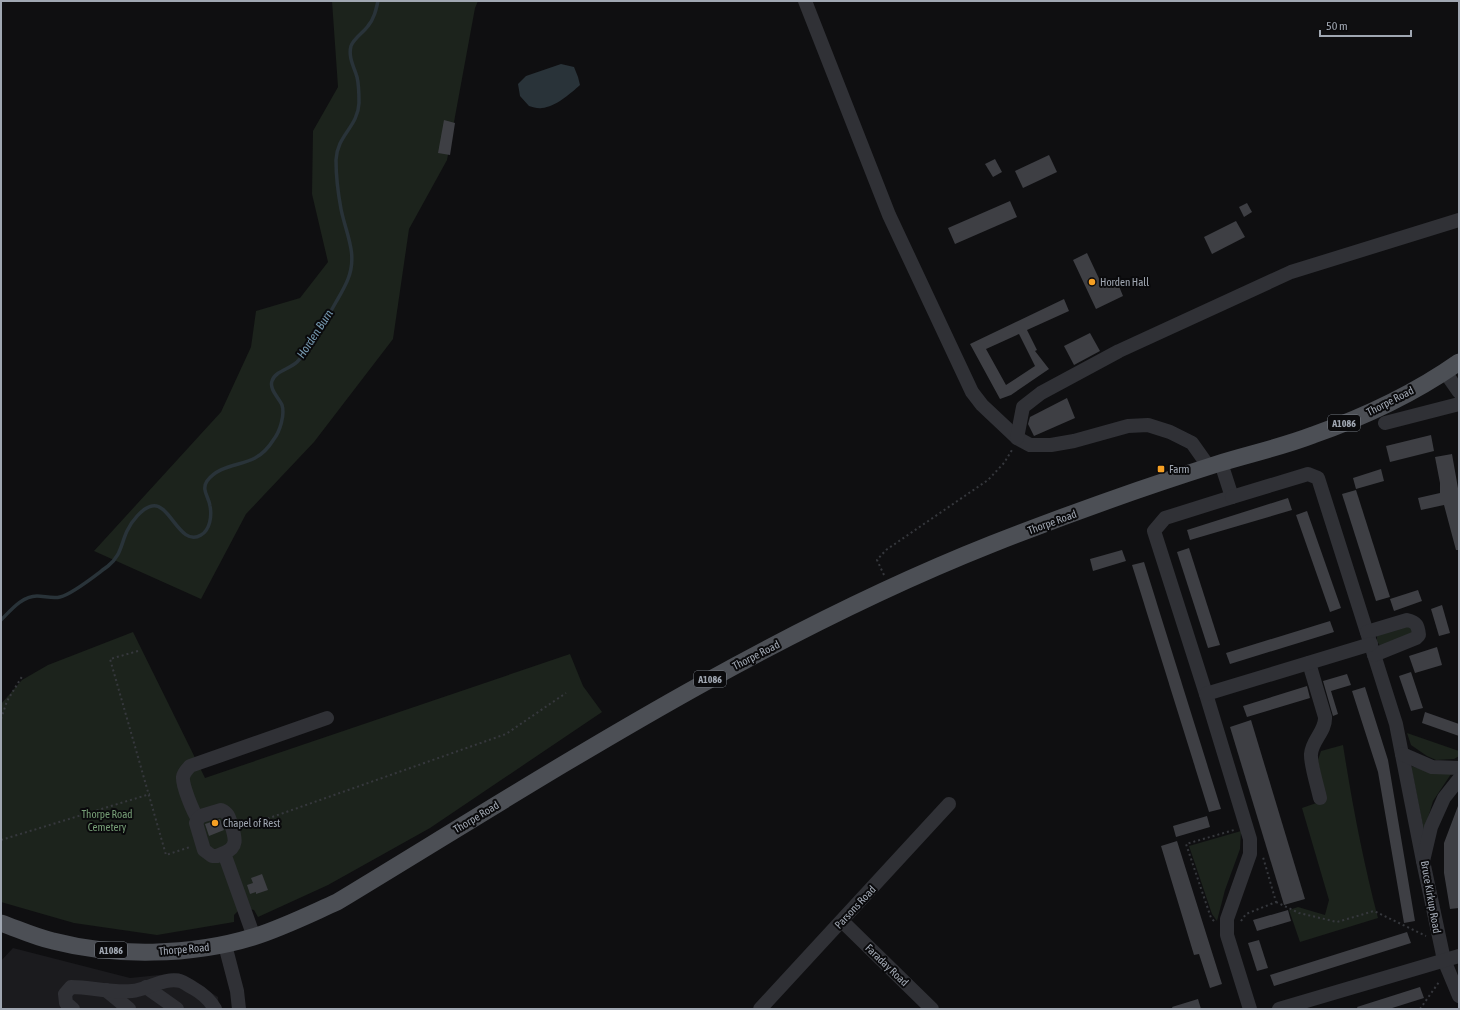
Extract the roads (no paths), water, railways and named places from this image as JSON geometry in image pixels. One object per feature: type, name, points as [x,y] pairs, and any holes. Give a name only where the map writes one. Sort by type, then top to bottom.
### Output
[{"type":"main road","name":"Thorpe Road","points":[[1,924],[52,941],[96,949],[148,952],[182,951],[225,944],[254,937],[337,902],[603,741],[729,668],[890,588],[999,542],[1112,500],[1215,465],[1311,436],[1350,421],[1397,399],[1452,367]]},
{"type":"street","points":[[805,1],[889,215],[972,392],[982,405],[1017,438],[1030,445],[1051,445],[1074,441],[1128,426],[1148,425],[1170,432],[1192,443],[1215,465],[1232,497]]},
{"type":"street","points":[[1017,438],[1023,408],[1041,393],[1119,352],[1291,272],[1459,220]]},
{"type":"street","points":[[1452,367],[1459,392]]},
{"type":"street","name":"Thorpe Road","points":[[1385,423],[1459,404]]},
{"type":"street","points":[[1250,1009],[1227,935],[1227,919],[1250,854],[1250,839],[1154,531],[1166,518],[1308,474],[1318,478],[1396,724],[1423,861]]},
{"type":"street","points":[[1206,694],[1371,644]]},
{"type":"street","points":[[1309,663],[1326,722],[1315,740],[1311,755],[1320,798]]},
{"type":"street","points":[[198,819],[193,812],[183,779],[184,772],[190,766],[327,718]]},
{"type":"street","points":[[1402,754],[1432,767],[1459,768]]},
{"type":"street","name":"Bruce Kirkup Road","points":[[1459,779],[1444,798],[1431,827],[1423,861],[1440,943],[1446,965],[1459,996]]},
{"type":"street","name":"Parsons Road","points":[[760,1009],[949,804]]},
{"type":"street","points":[[221,810],[228,814],[236,837],[233,847],[224,854],[217,856],[212,856],[204,850],[196,823],[198,819],[201,816],[221,810]]},
{"type":"street","points":[[224,854],[254,937]]},
{"type":"street","name":"Faraday Road","points":[[842,921],[932,1009]]},
{"type":"street","points":[[225,944],[237,991],[239,1009]]},
{"type":"street","points":[[1279,1009],[1446,965],[1459,956]]},
{"type":"street","points":[[73,1009],[66,1003],[65,994],[70,987],[133,991],[170,981],[180,981],[197,990],[207,998],[215,1009]]},
{"type":"street","points":[[146,987],[177,1009]]},
{"type":"street","points":[[106,990],[129,1009]]},
{"type":"waterway","name":"Horden Burn","points":[[1,620],[17,604],[26,598],[37,596],[57,598],[65,595],[85,583],[108,566],[116,558],[131,524],[137,516],[148,507],[158,507],[164,511],[187,535],[194,537],[204,533],[208,526],[211,514],[205,490],[205,484],[207,481],[217,472],[249,461],[258,456],[268,447],[276,436],[280,427],[283,409],[273,390],[271,384],[272,381],[279,372],[297,362],[318,334],[342,291],[351,270],[352,261],[350,244],[340,203],[336,160],[337,151],[343,137],[352,125],[358,111],[358,83],[351,58],[351,46],[354,40],[366,29],[372,20],[378,1]]},
{"type":"place","name":"Horden Hall","points":[[1092,282]]},
{"type":"place","name":"Farm","points":[[1161,469]]},
{"type":"place","name":"Chapel of Rest","points":[[215,823]]},
{"type":"park label","name":"Thorpe Road Cemetery","points":[[107,820]]}]
